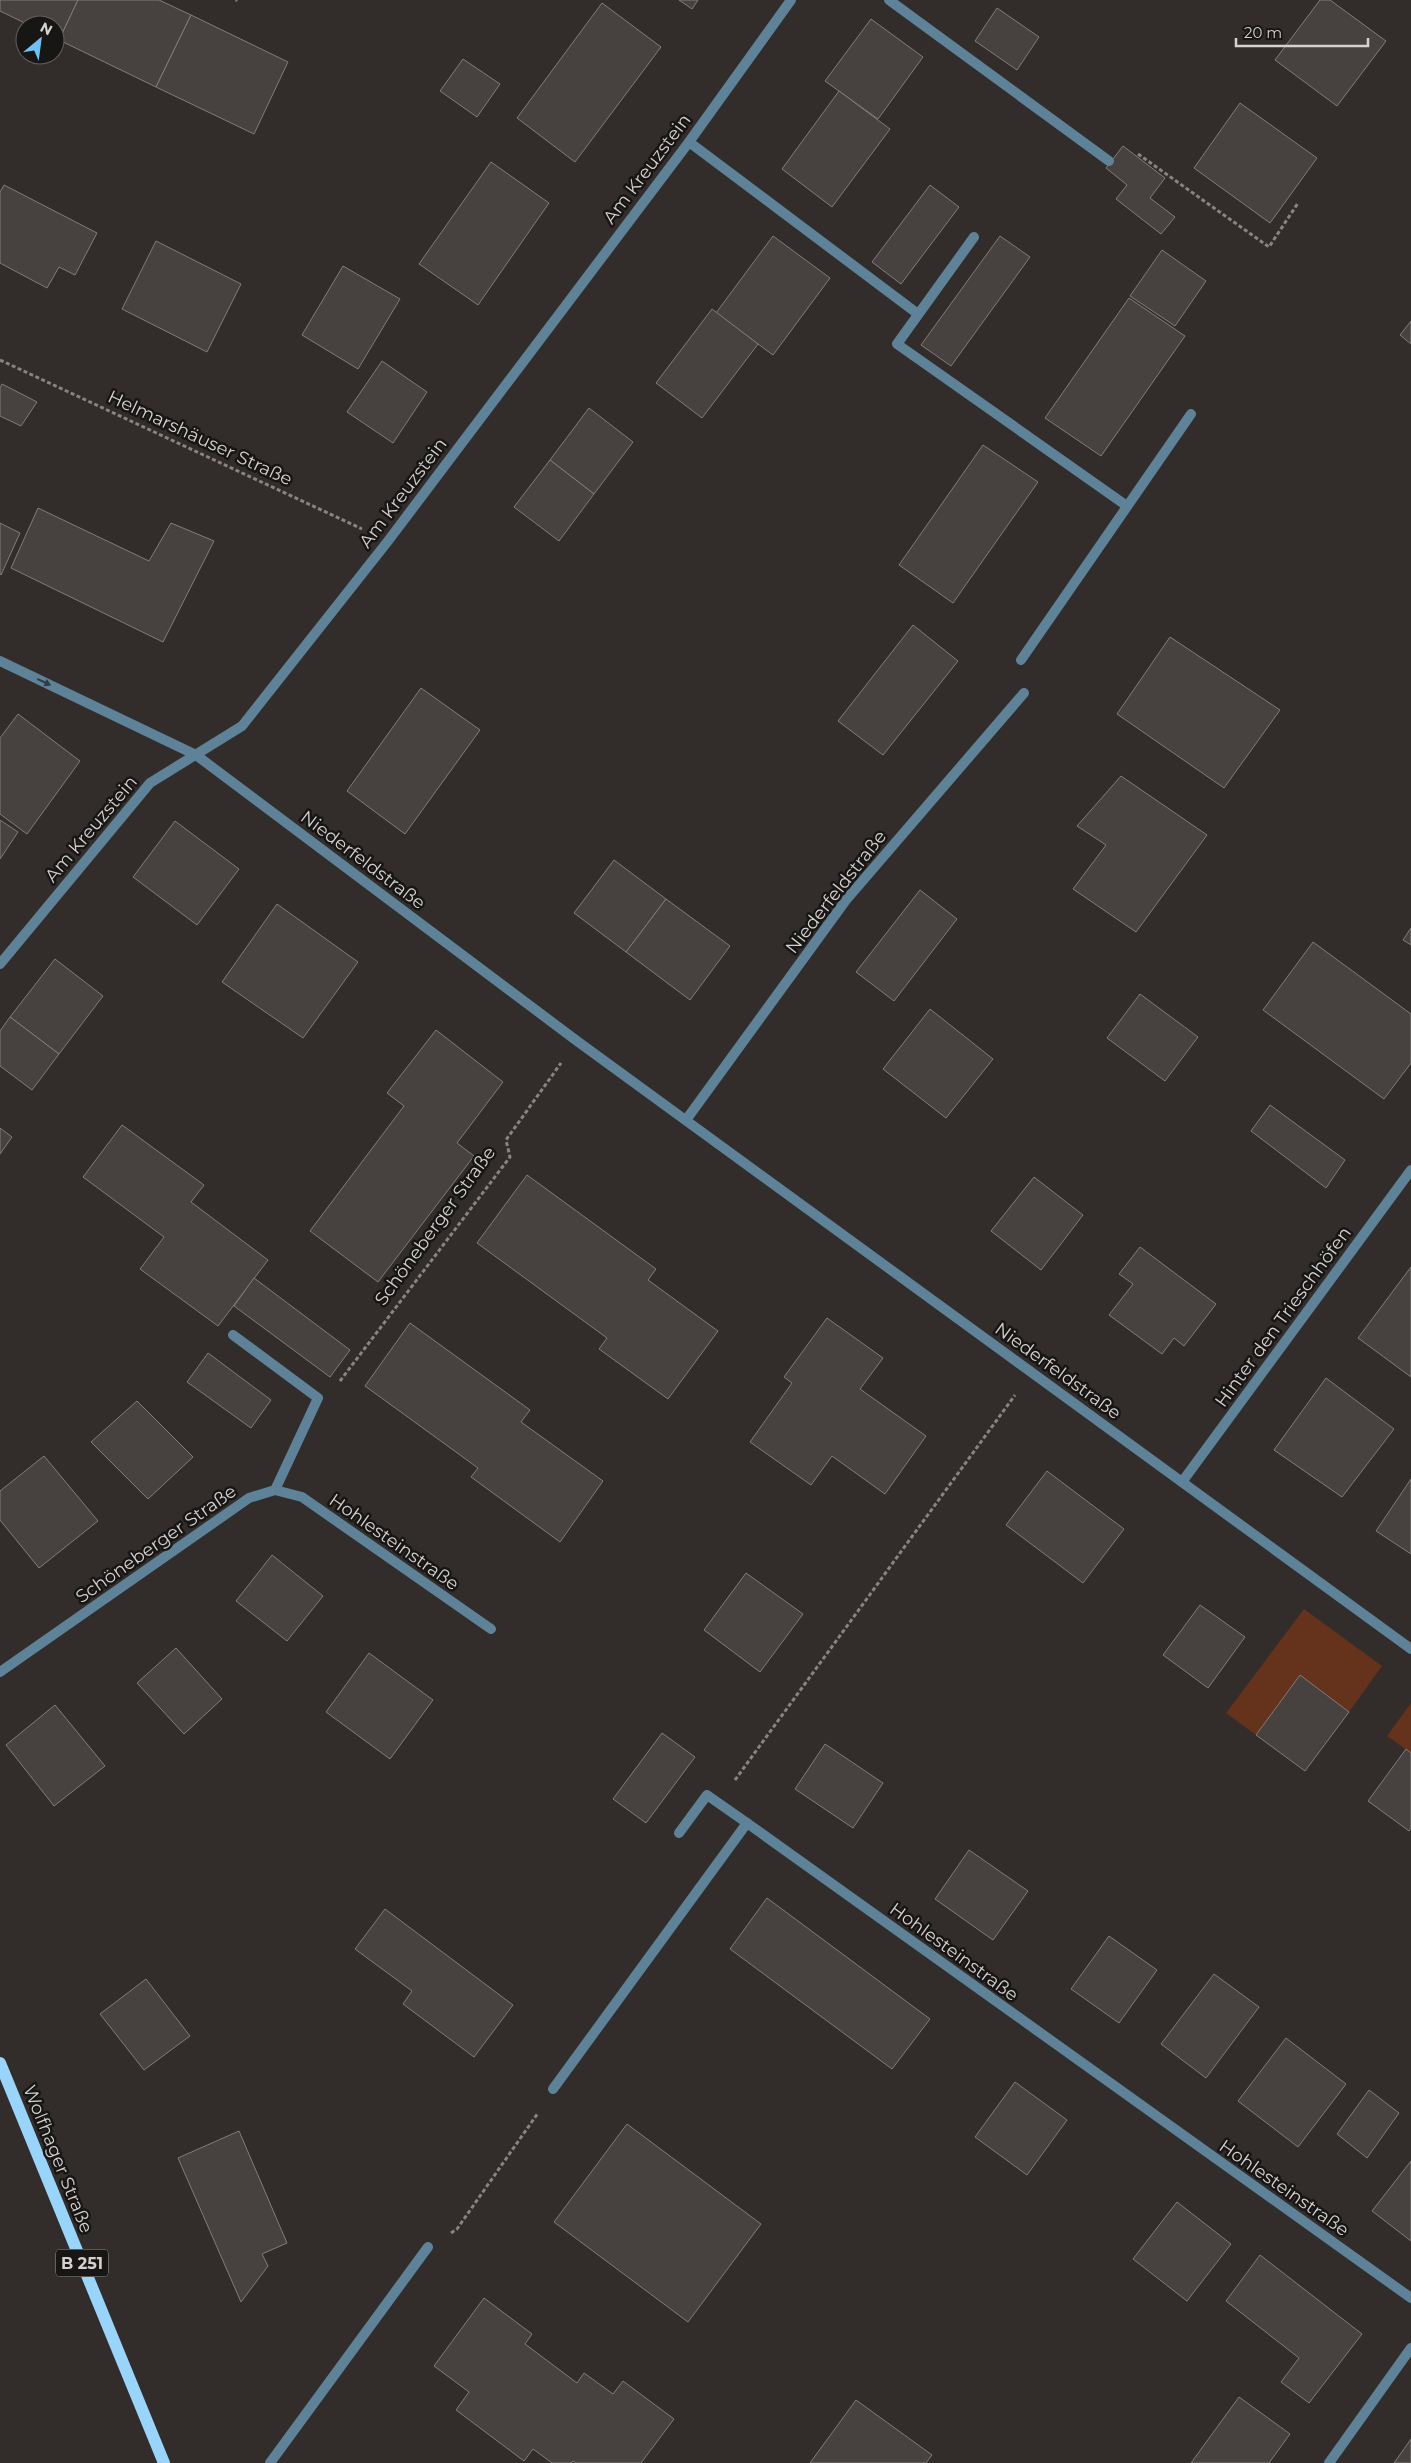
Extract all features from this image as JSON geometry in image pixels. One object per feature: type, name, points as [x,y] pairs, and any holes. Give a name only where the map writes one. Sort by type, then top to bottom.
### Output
[{"type":"main road","name":"Wolfhager Straße","points":[[0,2062],[164,2463]]},
{"type":"street","name":"Am Kreuzstein","points":[[0,964],[150,783],[242,726],[388,541],[689,142],[791,0]]},
{"type":"street","points":[[889,0],[1109,161]]},
{"type":"street","points":[[689,142],[918,314]]},
{"type":"street","points":[[974,237],[897,344],[1127,506]]},
{"type":"street","points":[[1020,660],[1191,414]]},
{"type":"street","name":"Niederfeldstraße","points":[[0,662],[196,754],[577,1041],[1411,1649]]},
{"type":"street","name":"Niederfeldstraße","points":[[686,1120],[846,900],[1024,693]]},
{"type":"street","name":"Hinter den Trieschhöfen","points":[[1182,1482],[1411,1170]]},
{"type":"street","points":[[233,1335],[318,1398],[275,1490]]},
{"type":"street","name":"Hohlesteinstraße","points":[[275,1490],[302,1497],[491,1629]]},
{"type":"street","name":"Schöneberger Straße","points":[[0,1672],[249,1498],[275,1490]]},
{"type":"street","points":[[679,1832],[706,1795],[719,1803]]},
{"type":"street","name":"Hohlesteinstraße","points":[[719,1803],[1411,2298]]},
{"type":"street","points":[[553,2090],[747,1823]]},
{"type":"street","points":[[270,2463],[428,2247]]},
{"type":"street","points":[[1329,2463],[1411,2348]]},
{"type":"path","points":[[1136,153],[1269,247],[1298,203]]},
{"type":"path","name":"Helmarshäuser Straße","points":[[0,360],[388,541]]},
{"type":"path","name":"Schöneberger Straße","points":[[318,1398],[338,1384],[510,1157],[506,1140],[577,1041]]},
{"type":"path","points":[[719,1803],[1032,1372]]},
{"type":"path","points":[[428,2247],[457,2229],[553,2090]]},
{"type":"shaded area","points":[[1304,1609],[1382,1666],[1349,1712],[1300,1676],[1256,1735],[1226,1713]]},
{"type":"shaded area","points":[[1411,1703],[1411,1753],[1387,1736]]},
{"type":"building","points":[[0,0],[78,0],[65,27],[65,15],[15,15],[15,18],[0,11]]},
{"type":"building","points":[[78,0],[159,0],[191,15],[156,87],[65,43],[65,27]]},
{"type":"building","points":[[679,0],[698,0],[692,9]]},
{"type":"building","points":[[1320,0],[1330,0],[1386,41],[1337,106],[1275,60]]},
{"type":"building","points":[[602,3],[661,47],[575,162],[517,118]]},
{"type":"building","points":[[997,8],[1039,37],[1017,70],[975,41]]},
{"type":"building","points":[[191,15],[288,62],[254,134],[156,87]]},
{"type":"building","points":[[871,19],[923,57],[878,119],[825,81]]},
{"type":"building","points":[[463,59],[500,84],[477,117],[440,91]]},
{"type":"building","points":[[839,91],[890,129],[832,207],[782,169]]},
{"type":"building","points":[[1240,103],[1317,158],[1270,223],[1194,168]]},
{"type":"building","points":[[1123,146],[1165,178],[1150,198],[1175,217],[1161,234],[1116,199],[1127,185],[1106,168]]},
{"type":"building","points":[[491,162],[549,203],[478,305],[419,264]]},
{"type":"building","points":[[4,185],[97,233],[75,275],[59,267],[47,288],[0,263],[0,192]]},
{"type":"building","points":[[930,185],[959,207],[901,284],[872,262]]},
{"type":"building","points":[[773,236],[830,278],[773,355],[716,313]]},
{"type":"building","points":[[1000,236],[1030,257],[951,366],[921,345]]},
{"type":"building","points":[[156,241],[241,284],[207,352],[122,309]]},
{"type":"building","points":[[1162,250],[1206,281],[1175,326],[1130,296]]},
{"type":"building","points":[[343,266],[400,299],[358,369],[302,335]]},
{"type":"building","points":[[1129,298],[1185,336],[1101,456],[1045,418]]},
{"type":"building","points":[[712,309],[758,344],[702,418],[656,383]]},
{"type":"building","points":[[1411,321],[1411,344],[1400,335]]},
{"type":"building","points":[[382,361],[427,392],[393,443],[347,412]]},
{"type":"building","points":[[2,384],[37,402],[21,426],[0,416],[0,388]]},
{"type":"building","points":[[589,408],[633,442],[594,494],[550,460]]},
{"type":"building","points":[[983,445],[1038,482],[953,603],[899,565]]},
{"type":"building","points":[[550,460],[594,494],[559,541],[514,507]]},
{"type":"building","points":[[38,508],[149,561],[171,523],[214,541],[163,642],[11,568]]},
{"type":"building","points":[[0,523],[20,533],[1,575],[0,574]]},
{"type":"building","points":[[913,625],[958,661],[883,755],[838,721]]},
{"type":"building","points":[[1170,637],[1280,710],[1224,788],[1117,714]]},
{"type":"building","points":[[421,688],[480,730],[405,834],[347,791]]},
{"type":"building","points":[[18,714],[80,761],[27,834],[0,814],[0,738]]},
{"type":"building","points":[[1121,776],[1207,835],[1136,932],[1073,889],[1106,845],[1077,826]]},
{"type":"building","points":[[0,820],[18,832],[0,859]]},
{"type":"building","points":[[175,821],[239,869],[197,925],[133,877]]},
{"type":"building","points":[[614,860],[666,899],[626,952],[574,913]]},
{"type":"building","points":[[920,890],[957,919],[894,1001],[856,972]]},
{"type":"building","points":[[666,899],[730,946],[690,1000],[626,952]]},
{"type":"building","points":[[277,904],[358,962],[303,1038],[222,982]]},
{"type":"building","points":[[1411,928],[1411,945],[1403,940]]},
{"type":"building","points":[[1313,942],[1411,1014],[1411,1063],[1384,1099],[1263,1010]]},
{"type":"building","points":[[55,959],[103,996],[59,1054],[10,1017]]},
{"type":"building","points":[[1140,994],[1198,1037],[1165,1081],[1107,1038]]},
{"type":"building","points":[[930,1009],[993,1059],[946,1118],[883,1069]]},
{"type":"building","points":[[10,1017],[59,1054],[32,1090],[0,1066],[0,1031]]},
{"type":"building","points":[[436,1030],[503,1082],[457,1143],[474,1156],[378,1282],[310,1231],[404,1106],[387,1093]]},
{"type":"building","points":[[1270,1105],[1345,1160],[1326,1188],[1251,1131]]},
{"type":"building","points":[[122,1125],[204,1185],[191,1202],[268,1260],[218,1326],[140,1269],[164,1237],[83,1177]]},
{"type":"building","points":[[0,1128],[12,1137],[0,1154]]},
{"type":"building","points":[[527,1175],[656,1269],[648,1280],[718,1331],[668,1399],[599,1349],[607,1338],[477,1243]]},
{"type":"building","points":[[1034,1177],[1083,1215],[1041,1270],[991,1231]]},
{"type":"building","points":[[1140,1247],[1216,1304],[1184,1346],[1174,1338],[1162,1354],[1109,1315],[1133,1284],[1119,1274]]},
{"type":"building","points":[[1411,1267],[1411,1377],[1358,1338]]},
{"type":"building","points":[[254,1278],[350,1350],[330,1377],[234,1306]]},
{"type":"building","points":[[827,1318],[883,1358],[860,1389],[926,1436],[885,1494],[832,1456],[811,1485],[750,1442],[792,1383],[784,1377]]},
{"type":"building","points":[[410,1323],[530,1410],[521,1422],[603,1481],[560,1542],[471,1477],[478,1468],[365,1386]]},
{"type":"building","points":[[208,1353],[271,1400],[251,1428],[187,1382]]},
{"type":"building","points":[[1326,1378],[1394,1429],[1342,1497],[1274,1450]]},
{"type":"building","points":[[137,1401],[193,1457],[148,1499],[91,1442]]},
{"type":"building","points":[[44,1456],[98,1521],[39,1568],[0,1520],[0,1491]]},
{"type":"building","points":[[1047,1471],[1124,1529],[1083,1583],[1006,1525]]},
{"type":"building","points":[[1411,1479],[1411,1554],[1376,1531]]},
{"type":"building","points":[[272,1555],[323,1596],[287,1641],[236,1601]]},
{"type":"building","points":[[746,1573],[803,1614],[760,1672],[704,1630]]},
{"type":"building","points":[[1200,1605],[1245,1637],[1208,1688],[1163,1655]]},
{"type":"building","points":[[176,1648],[222,1699],[184,1734],[137,1683]]},
{"type":"building","points":[[369,1653],[433,1700],[390,1759],[326,1712]]},
{"type":"building","points":[[1300,1675],[1349,1712],[1305,1771],[1256,1735]]},
{"type":"building","points":[[55,1705],[105,1766],[54,1806],[6,1745]]},
{"type":"building","points":[[662,1733],[695,1757],[646,1823],[613,1799]]},
{"type":"building","points":[[825,1744],[883,1783],[853,1828],[795,1789]]},
{"type":"building","points":[[1406,1749],[1411,1753],[1411,1828],[1409,1831],[1368,1801]]},
{"type":"building","points":[[969,1850],[1028,1891],[993,1940],[935,1899]]},
{"type":"building","points":[[767,1898],[930,2019],[892,2069],[730,1949]]},
{"type":"building","points":[[385,1909],[513,2005],[474,2057],[403,2004],[412,1991],[355,1949]]},
{"type":"building","points":[[1109,1936],[1157,1970],[1119,2023],[1071,1989]]},
{"type":"building","points":[[1214,1974],[1259,2007],[1206,2078],[1161,2044]]},
{"type":"building","points":[[146,1979],[190,2036],[144,2070],[100,2014]]},
{"type":"building","points":[[1286,2038],[1346,2084],[1298,2147],[1238,2101]]},
{"type":"building","points":[[1015,2082],[1067,2120],[1027,2175],[975,2137]]},
{"type":"building","points":[[1369,2090],[1399,2113],[1367,2158],[1337,2134]]},
{"type":"building","points":[[627,2124],[761,2224],[688,2322],[554,2222]]},
{"type":"building","points":[[239,2131],[287,2243],[262,2254],[268,2266],[241,2302],[178,2158]]},
{"type":"building","points":[[1411,2161],[1411,2241],[1372,2211]]},
{"type":"building","points":[[1177,2202],[1231,2244],[1187,2301],[1133,2259]]},
{"type":"building","points":[[1260,2255],[1362,2334],[1309,2403],[1281,2382],[1299,2358],[1226,2301]]},
{"type":"building","points":[[484,2298],[532,2334],[525,2344],[577,2383],[584,2373],[613,2394],[623,2381],[674,2419],[641,2463],[576,2463],[573,2461],[571,2463],[552,2463],[533,2449],[524,2461],[456,2410],[469,2392],[434,2366]]},
{"type":"building","points":[[1239,2397],[1290,2434],[1269,2463],[1191,2463]]},
{"type":"building","points":[[856,2400],[932,2455],[926,2463],[810,2463]]},
{"type":"building","points":[[1411,2439],[1411,2463],[1394,2463]]}]
